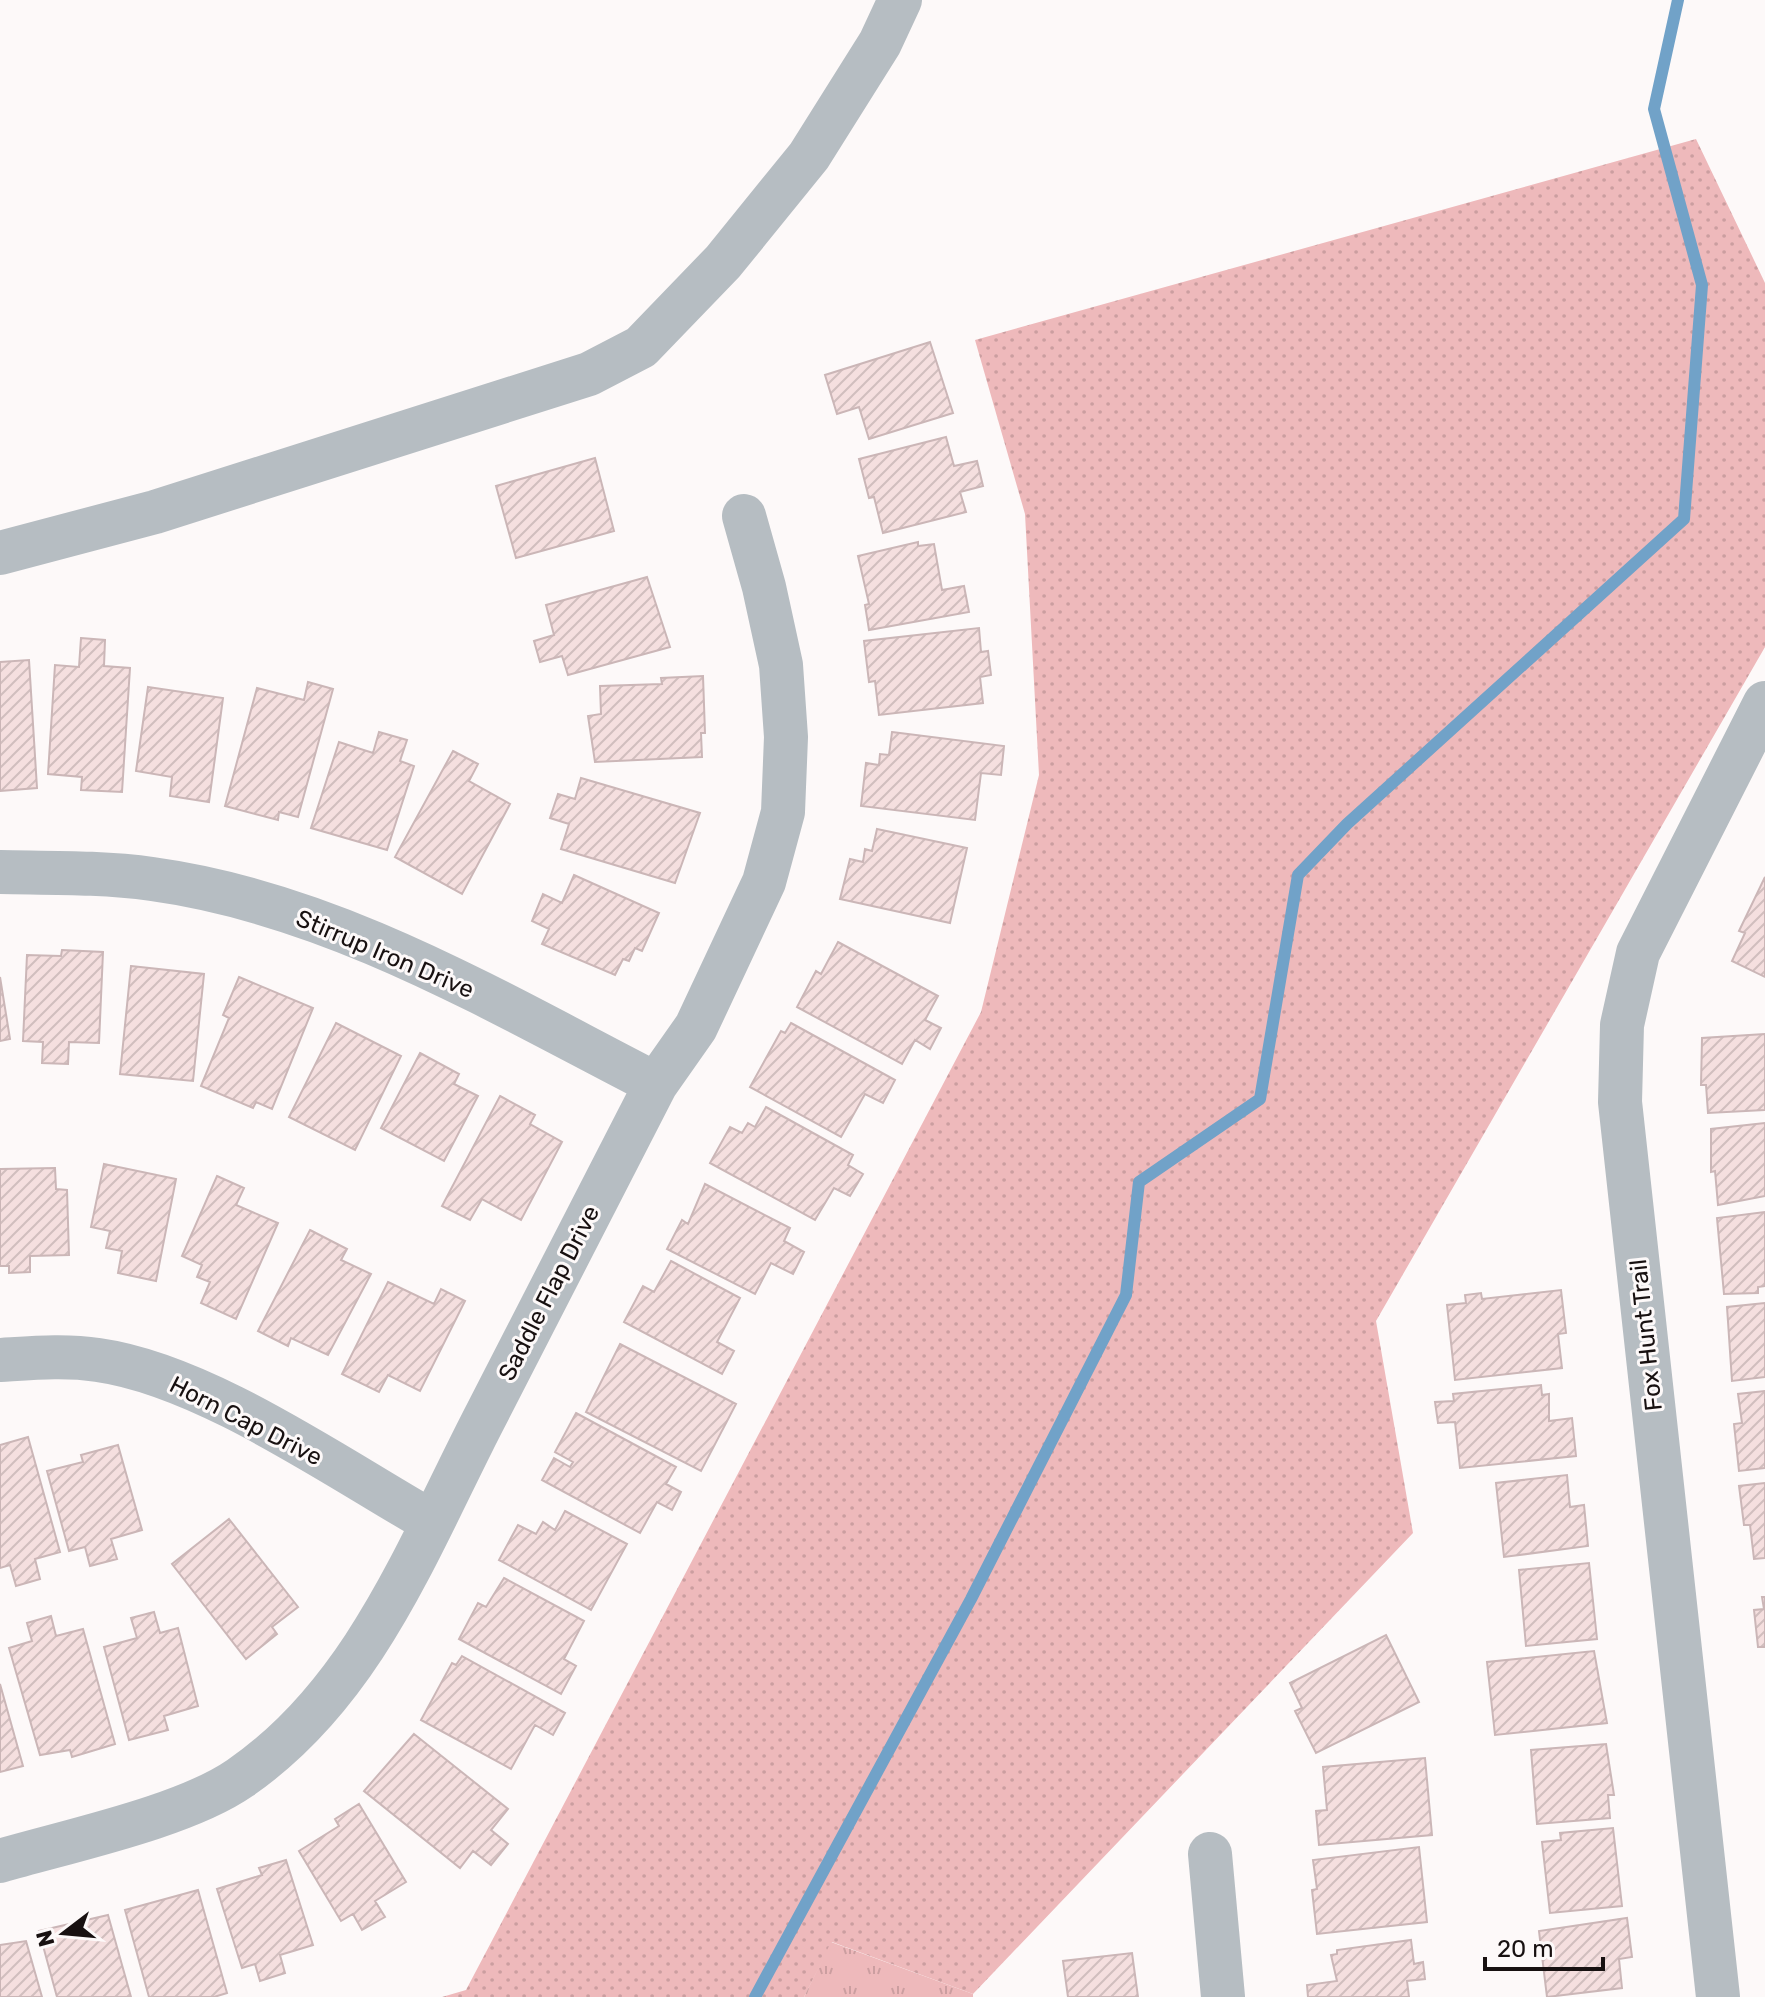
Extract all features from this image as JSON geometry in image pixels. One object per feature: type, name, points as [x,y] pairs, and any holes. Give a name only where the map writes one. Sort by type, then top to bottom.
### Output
[{"type":"street","points":[[0,553],[155,512],[574,379],[641,347],[695,295],[809,156],[880,43],[900,0]]},
{"type":"street","name":"Saddle Flap Drive","points":[[0,1861],[173,1808],[238,1780],[323,1707],[397,1593],[656,1084],[696,1027],[764,882],[783,812],[786,737],[781,665],[744,516]]},
{"type":"street","name":"Fox Hunt Trail","points":[[1718,1997],[1620,1102],[1622,1040],[1638,953],[1765,703]]},
{"type":"street","name":"Stirrup Iron Drive","points":[[0,872],[152,879],[234,896],[327,924],[425,967],[656,1084]]},
{"type":"street","name":"Horn Cap Drive","points":[[0,1360],[48,1356],[99,1360],[151,1373],[209,1396],[432,1522]]},
{"type":"street","points":[[1210,1854],[1223,1997]]},
{"type":"green space","points":[[1696,139],[1765,283],[1765,647],[1376,1321],[1413,1533],[973,1994],[832,1942],[804,1997],[442,1997],[466,1990],[981,1012],[1039,775],[1025,514],[975,340]]},
{"type":"green space","points":[[831,1942],[973,1994],[973,1997],[804,1997]]},
{"type":"building","points":[[930,342],[953,413],[869,439],[859,407],[837,414],[825,375]]},
{"type":"building","points":[[946,437],[954,466],[977,461],[983,486],[960,492],[966,512],[883,533],[874,497],[869,498],[859,459]]},
{"type":"building","points":[[595,458],[614,531],[516,558],[496,486]]},
{"type":"building","points":[[918,542],[918,546],[934,544],[942,590],[964,586],[969,612],[869,630],[865,605],[869,604],[858,556]]},
{"type":"building","points":[[647,577],[670,647],[568,675],[562,656],[540,662],[534,641],[554,635],[546,605]]},
{"type":"building","points":[[979,628],[981,652],[988,651],[991,675],[980,677],[983,703],[879,715],[875,681],[869,682],[864,641]]},
{"type":"building","points":[[81,638],[105,640],[104,666],[130,668],[122,792],[81,790],[82,777],[48,774],[55,665],[79,667]]},
{"type":"building","points":[[29,660],[37,788],[0,791],[0,662]]},
{"type":"building","points":[[703,676],[705,733],[701,733],[702,757],[595,762],[588,716],[601,714],[600,686],[662,684],[661,678]]},
{"type":"building","points":[[308,682],[333,689],[298,817],[279,812],[278,820],[225,806],[257,688],[304,700]]},
{"type":"building","points":[[148,687],[223,698],[209,802],[170,796],[172,777],[136,771]]},
{"type":"building","points":[[379,732],[407,740],[400,761],[414,766],[387,850],[311,828],[339,742],[373,753]]},
{"type":"building","points":[[892,732],[1004,746],[1001,775],[981,773],[975,820],[861,806],[866,763],[879,765],[880,754],[889,755]]},
{"type":"building","points":[[453,751],[478,764],[469,781],[510,804],[462,894],[395,857]]},
{"type":"building","points":[[581,778],[700,813],[675,883],[561,849],[569,824],[550,818],[558,794],[575,799]]},
{"type":"building","points":[[877,829],[967,848],[950,923],[840,899],[850,859],[863,862],[865,849],[872,851]]},
{"type":"building","points":[[574,875],[659,913],[642,951],[635,948],[629,961],[623,959],[615,975],[542,944],[549,929],[532,921],[543,894],[562,903]]},
{"type":"building","points":[[1765,877],[1765,977],[1732,961],[1745,933],[1739,931]]},
{"type":"building","points":[[838,942],[938,996],[925,1020],[941,1028],[930,1049],[915,1040],[902,1064],[797,1007],[816,971],[821,974]]},
{"type":"building","points":[[62,950],[103,952],[99,1043],[69,1042],[68,1064],[42,1063],[43,1042],[23,1041],[27,955],[61,956]]},
{"type":"building","points":[[131,966],[204,974],[193,1081],[120,1074]]},
{"type":"building","points":[[0,977],[10,1039],[0,1041]]},
{"type":"building","points":[[239,977],[313,1008],[272,1109],[256,1102],[253,1108],[201,1086],[229,1018],[223,1015]]},
{"type":"building","points":[[336,1023],[401,1056],[355,1150],[289,1117]]},
{"type":"building","points":[[791,1023],[895,1080],[883,1103],[865,1094],[841,1137],[750,1087],[781,1031],[785,1033]]},
{"type":"building","points":[[1765,1034],[1765,1110],[1708,1113],[1706,1085],[1701,1085],[1702,1038]]},
{"type":"building","points":[[420,1053],[459,1074],[454,1084],[478,1096],[444,1161],[381,1128]]},
{"type":"building","points":[[500,1096],[535,1115],[530,1124],[562,1142],[521,1220],[482,1199],[470,1220],[442,1206]]},
{"type":"building","points":[[766,1107],[853,1155],[848,1165],[863,1174],[850,1196],[834,1188],[815,1220],[710,1163],[730,1127],[742,1133],[748,1123],[755,1127]]},
{"type":"building","points":[[1765,1123],[1765,1196],[1718,1205],[1715,1171],[1711,1172],[1711,1129]]},
{"type":"building","points":[[104,1164],[176,1179],[156,1281],[118,1273],[122,1251],[106,1248],[110,1231],[91,1227]]},
{"type":"building","points":[[55,1168],[56,1189],[67,1190],[69,1255],[30,1256],[30,1272],[9,1273],[9,1266],[0,1266],[0,1169]]},
{"type":"building","points":[[217,1176],[244,1188],[236,1205],[278,1223],[236,1319],[201,1303],[210,1282],[197,1277],[202,1265],[182,1256]]},
{"type":"building","points":[[705,1184],[790,1228],[784,1241],[804,1252],[793,1274],[771,1263],[755,1294],[667,1249],[682,1220],[688,1224]]},
{"type":"building","points":[[1765,1212],[1765,1286],[1758,1287],[1758,1293],[1724,1294],[1717,1218]]},
{"type":"building","points":[[310,1230],[347,1249],[341,1260],[371,1274],[328,1355],[291,1338],[288,1346],[258,1331]]},
{"type":"building","points":[[671,1261],[740,1298],[717,1342],[734,1351],[722,1374],[624,1322],[643,1286],[654,1292]]},
{"type":"building","points":[[388,1282],[434,1304],[441,1289],[465,1301],[420,1391],[388,1375],[379,1392],[342,1374]]},
{"type":"building","points":[[1561,1290],[1566,1333],[1558,1334],[1562,1368],[1455,1380],[1447,1305],[1466,1303],[1465,1295],[1481,1293],[1482,1299]]},
{"type":"building","points":[[1765,1303],[1765,1377],[1732,1381],[1727,1307]]},
{"type":"building","points":[[620,1344],[736,1404],[701,1471],[586,1412]]},
{"type":"building","points":[[1541,1385],[1542,1395],[1549,1394],[1549,1421],[1572,1418],[1576,1456],[1460,1468],[1455,1422],[1438,1423],[1435,1402],[1454,1401],[1453,1394]]},
{"type":"building","points":[[1765,1391],[1765,1468],[1739,1471],[1734,1424],[1742,1423],[1738,1394]]},
{"type":"building","points":[[576,1413],[676,1467],[666,1484],[681,1492],[672,1510],[657,1502],[640,1533],[542,1480],[554,1458],[570,1467],[573,1462],[555,1452]]},
{"type":"building","points":[[28,1437],[60,1552],[35,1559],[40,1579],[16,1586],[10,1565],[0,1568],[0,1445]]},
{"type":"building","points":[[118,1445],[142,1530],[111,1539],[117,1559],[90,1566],[85,1547],[69,1551],[47,1471],[83,1462],[81,1455]]},
{"type":"building","points":[[1567,1475],[1570,1507],[1584,1505],[1588,1546],[1504,1557],[1496,1483]]},
{"type":"building","points":[[1765,1483],[1765,1558],[1754,1559],[1750,1525],[1744,1525],[1739,1486]]},
{"type":"building","points":[[565,1511],[627,1544],[591,1610],[499,1560],[518,1525],[536,1534],[543,1522],[555,1530]]},
{"type":"building","points":[[229,1519],[298,1607],[272,1627],[277,1634],[246,1659],[172,1564]]},
{"type":"building","points":[[1589,1563],[1597,1639],[1526,1646],[1519,1570]]},
{"type":"building","points":[[504,1578],[584,1621],[564,1659],[576,1666],[561,1694],[459,1639],[478,1603],[486,1607]]},
{"type":"building","points":[[1762,1597],[1765,1597],[1765,1647],[1758,1647],[1754,1610],[1764,1609]]},
{"type":"building","points":[[154,1612],[160,1633],[178,1628],[198,1706],[164,1716],[168,1730],[129,1740],[104,1647],[137,1638],[131,1618]]},
{"type":"building","points":[[51,1616],[56,1636],[83,1629],[115,1744],[72,1757],[70,1750],[40,1755],[9,1648],[32,1641],[27,1623]]},
{"type":"building","points":[[1386,1635],[1419,1702],[1316,1753],[1295,1711],[1302,1708],[1290,1683]]},
{"type":"building","points":[[1594,1651],[1607,1723],[1495,1735],[1487,1662]]},
{"type":"building","points":[[462,1656],[565,1713],[553,1735],[535,1725],[511,1769],[421,1720],[452,1663],[456,1665]]},
{"type":"building","points":[[0,1684],[23,1766],[0,1772]]},
{"type":"building","points":[[414,1734],[508,1809],[491,1830],[508,1844],[491,1865],[473,1851],[460,1868],[364,1791]]},
{"type":"building","points":[[1606,1744],[1614,1795],[1608,1795],[1610,1818],[1537,1824],[1531,1750]]},
{"type":"building","points":[[1425,1758],[1432,1835],[1319,1845],[1316,1811],[1327,1810],[1323,1767]]},
{"type":"building","points":[[359,1804],[406,1882],[375,1901],[385,1917],[362,1930],[353,1914],[341,1921],[299,1851],[339,1826],[335,1819]]},
{"type":"building","points":[[1613,1828],[1622,1906],[1550,1913],[1542,1842],[1561,1840],[1560,1833]]},
{"type":"building","points":[[1419,1847],[1427,1922],[1317,1934],[1312,1890],[1317,1889],[1313,1860]]},
{"type":"building","points":[[286,1860],[313,1945],[280,1955],[285,1973],[260,1981],[255,1964],[242,1968],[217,1889],[262,1875],[259,1868]]},
{"type":"building","points":[[198,1890],[227,1993],[214,1997],[149,1997],[125,1910]]},
{"type":"building","points":[[108,1915],[131,1997],[57,1997],[39,1931]]},
{"type":"building","points":[[1627,1918],[1632,1957],[1619,1959],[1622,1988],[1547,1997],[1539,1931]]},
{"type":"building","points":[[1411,1940],[1414,1964],[1423,1962],[1425,1979],[1407,1981],[1409,1997],[1308,1997],[1307,1985],[1337,1981],[1331,1955],[1337,1954],[1337,1950]]},
{"type":"building","points":[[26,1941],[42,1997],[0,1997],[0,1945]]},
{"type":"building","points":[[1132,1953],[1138,1997],[1068,1997],[1063,1961]]},
{"type":"waterway","points":[[755,1997],[971,1599],[1126,1295],[1139,1182],[1260,1099],[1298,875],[1347,824],[1684,519],[1702,285],[1654,109],[1678,0]]}]
